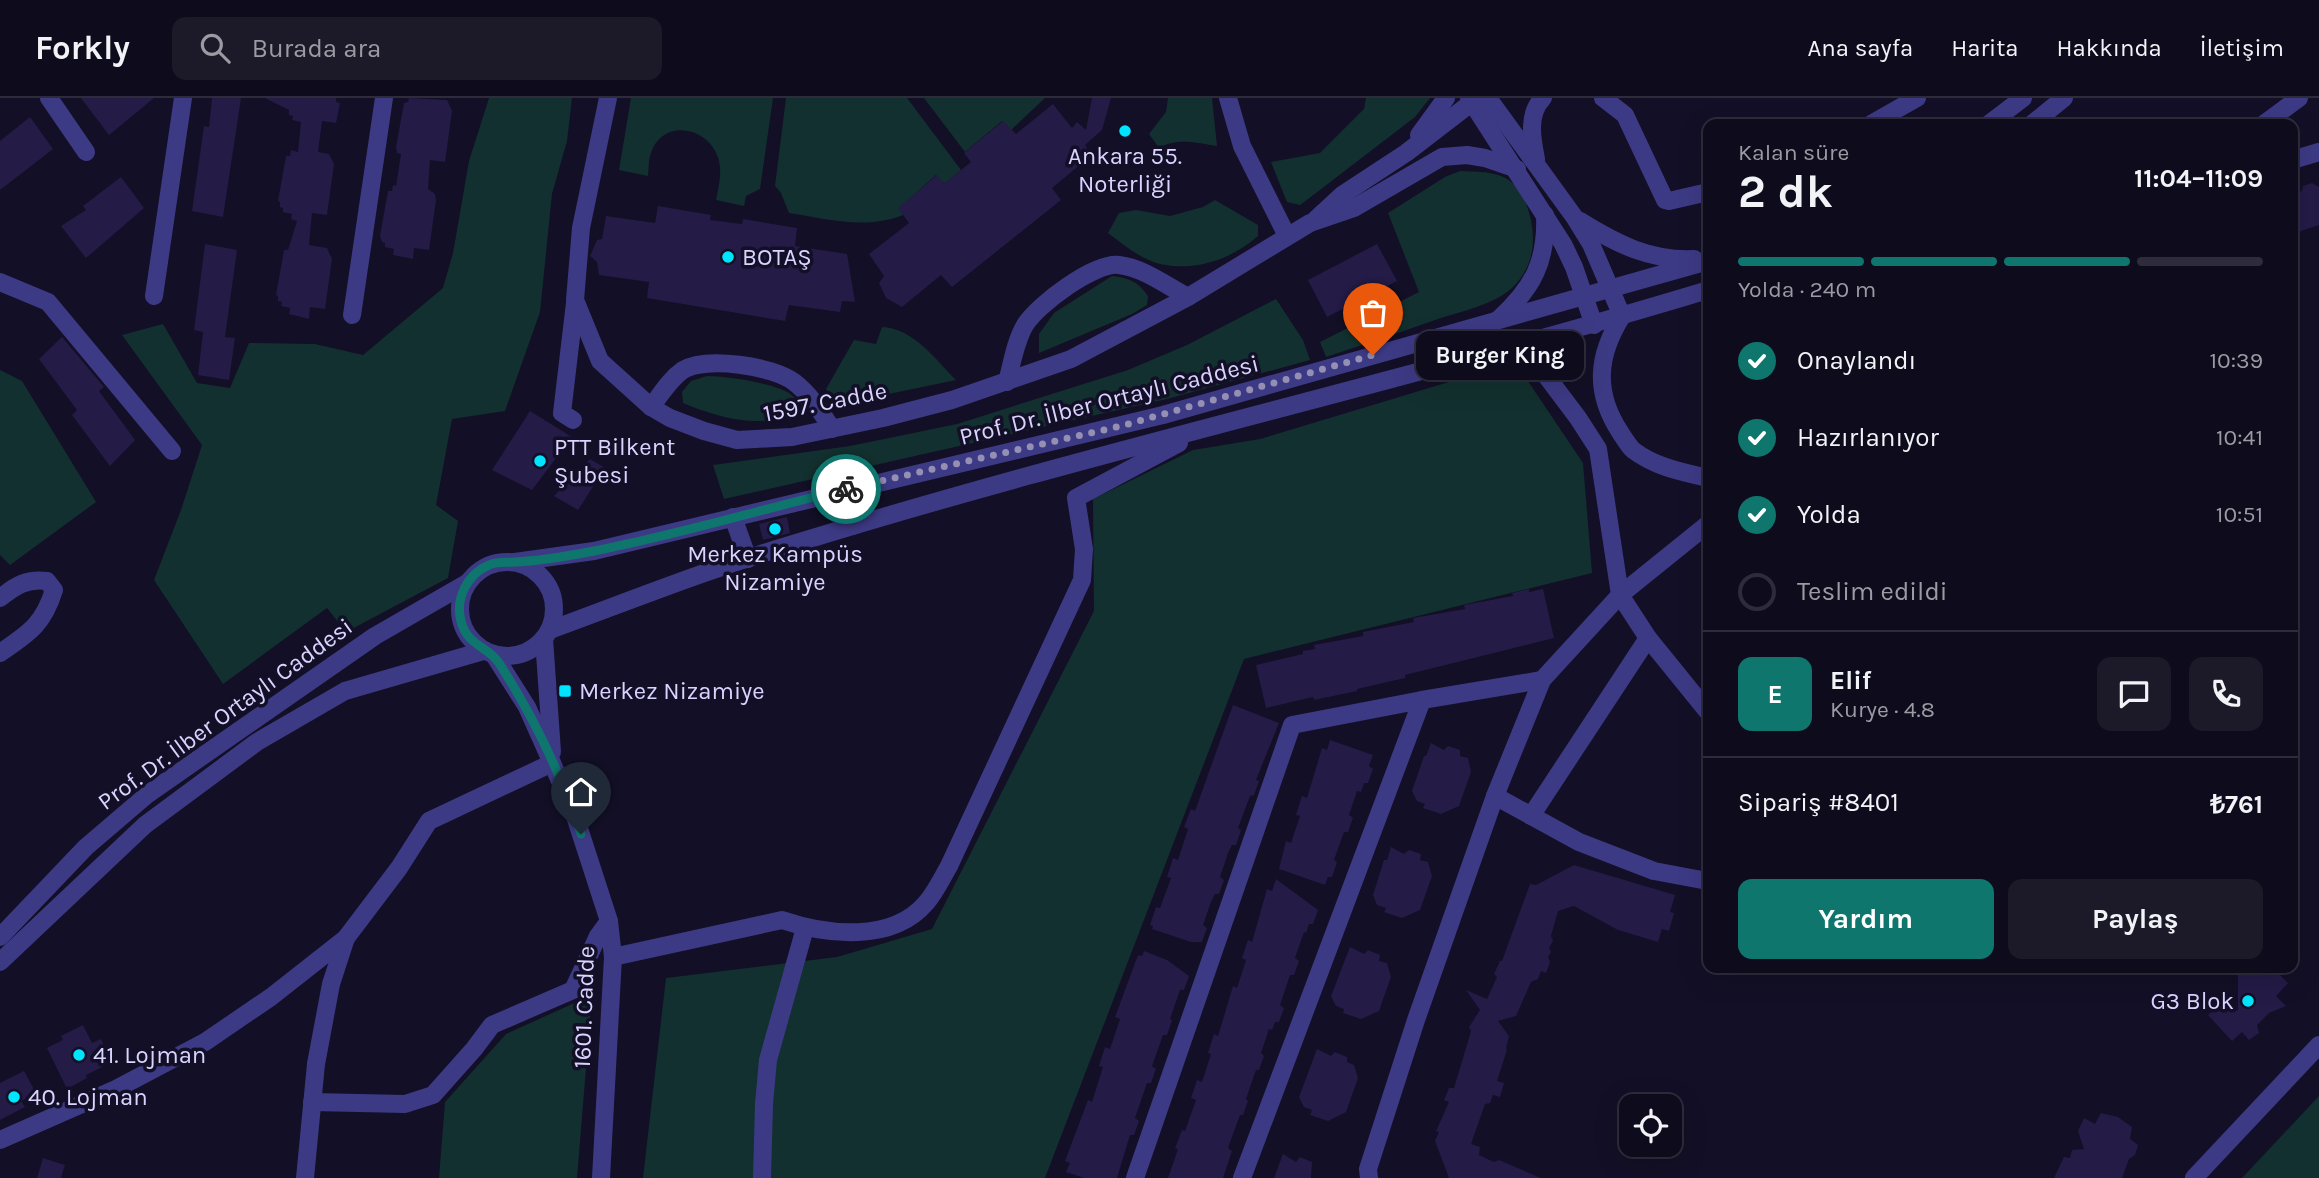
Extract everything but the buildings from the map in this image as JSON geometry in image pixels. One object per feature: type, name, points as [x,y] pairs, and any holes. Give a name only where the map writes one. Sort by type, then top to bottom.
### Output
[{"type":"street","points":[[50,98],[86,152]]},
{"type":"street","points":[[154,296],[183,98]]},
{"type":"street","points":[[352,315],[384,98]]},
{"type":"street","name":"1597. Cadde","points":[[608,98],[581,228],[575,300],[600,361],[651,407],[670,418],[737,440],[792,437],[918,409],[1007,383],[1071,359],[1188,297],[1310,223],[1354,208],[1442,157],[1467,155],[1517,169]]},
{"type":"street","points":[[1228,98],[1242,146],[1287,236]]},
{"type":"street","name":"1597. Cadde","points":[[1406,153],[1446,98]]},
{"type":"street","points":[[1536,163],[1532,126],[1537,104],[1543,98]]},
{"type":"street","points":[[1603,98],[1625,115],[1665,200],[1678,200],[1703,193]]},
{"type":"street","points":[[1622,98],[1633,120],[1633,129]]},
{"type":"street","points":[[1880,119],[1916,98]]},
{"type":"street","points":[[1996,119],[2023,98]]},
{"type":"street","points":[[2038,119],[2064,98]]},
{"type":"street","points":[[2271,119],[2299,98]]},
{"type":"street","points":[[1475,99],[1536,163],[1591,244],[1611,289],[1622,316],[1611,334],[1604,354],[1602,376],[1607,411],[1631,449],[1666,468],[1703,477]]},
{"type":"street","points":[[1475,99],[1574,267],[1594,325]]},
{"type":"street","name":"1597. Cadde","points":[[1310,223],[1342,195],[1406,153],[1475,99]]},
{"type":"street","points":[[2298,158],[2319,152]]},
{"type":"street","points":[[1498,320],[1526,290],[1539,266],[1545,248],[1545,215]]},
{"type":"street","points":[[1575,218],[1645,255],[1665,259],[1703,259]]},
{"type":"street","name":"Prof. Dr. İlber Ortaylı Caddesi","points":[[0,937],[86,848],[148,794],[375,636],[467,583],[488,565],[594,551],[1153,418],[1584,297],[1703,261]]},
{"type":"street","points":[[1007,383],[1021,333],[1027,322],[1054,297],[1107,265],[1125,266],[1146,274],[1188,297]]},
{"type":"street","points":[[0,282],[48,302],[172,451]]},
{"type":"street","name":"Prof. Dr. İlber Ortaylı Caddesi","points":[[0,962],[145,825],[257,742],[345,691],[489,653],[507,657],[521,654],[533,649],[547,635],[748,559],[853,526],[1208,427],[1523,345],[1703,292]]},
{"type":"street","points":[[573,420],[562,413],[575,300]]},
{"type":"street","points":[[1523,345],[1598,449],[1620,595],[1648,638],[1703,706]]},
{"type":"street","points":[[651,407],[675,376],[685,369],[697,364],[721,363],[766,371],[792,380],[815,403],[832,429]]},
{"type":"street","points":[[613,957],[782,920],[805,928],[859,932],[896,926],[926,904],[949,866],[1082,580],[1084,549],[1076,498],[1208,427]]},
{"type":"street","points":[[842,490],[853,526]]},
{"type":"street","points":[[733,517],[748,559]]},
{"type":"street","points":[[1369,1178],[1368,1169],[1416,1020],[1495,796],[1542,680],[1620,595],[1703,528]]},
{"type":"street","points":[[515,562],[529,567],[541,576],[550,588],[554,616],[547,635]]},
{"type":"street","points":[[0,598],[32,579],[47,581],[54,590],[48,611],[39,624],[0,653]]},
{"type":"street","points":[[467,583],[461,595],[461,621],[465,633],[489,653]]},
{"type":"street","name":"1601. Cadde","points":[[547,635],[552,763]]},
{"type":"street","points":[[1531,816],[1648,638]]},
{"type":"street","name":"1601. Cadde","points":[[489,653],[527,707],[574,813],[610,920],[613,957],[601,1178]]},
{"type":"street","points":[[1135,1178],[1292,725],[1542,680]]},
{"type":"street","points":[[1242,1178],[1422,700]]},
{"type":"street","points":[[0,1140],[116,1089],[205,1042],[271,997],[346,938],[399,868],[429,821],[552,763]]},
{"type":"street","points":[[1495,796],[1579,842],[1654,871],[1703,880]]},
{"type":"street","points":[[312,1102],[405,1104],[433,1095],[492,1025],[573,990],[598,936],[610,920]]},
{"type":"street","points":[[762,1178],[768,1060],[805,928]]},
{"type":"street","points":[[305,1178],[316,1064],[331,984],[346,938]]},
{"type":"street","points":[[2194,1178],[2319,1045]]},
{"type":"green space","points":[[489,98],[572,98],[567,141],[552,194],[540,312],[505,411],[452,419],[436,505],[458,521],[448,578],[346,632],[327,608],[223,684],[154,580],[202,445],[122,335],[163,324],[197,383],[230,388],[249,343],[315,344],[363,355],[443,288],[453,253],[469,161]]},
{"type":"green space","points":[[631,98],[773,98],[760,189],[746,196],[744,206],[716,200],[720,171],[717,154],[710,143],[689,131],[667,133],[658,141],[650,156],[648,176],[619,170]]},
{"type":"green space","points":[[786,98],[907,98],[961,170],[944,184],[936,175],[899,208],[903,215],[889,219],[861,223],[789,213],[781,193],[775,186]]},
{"type":"green space","points":[[924,98],[1045,98],[1011,130],[1002,121],[965,152]]},
{"type":"green space","points":[[1168,98],[1212,98],[1217,146],[1180,142],[1159,148],[1149,134],[1166,112]]},
{"type":"green space","points":[[1366,98],[1430,98],[1415,117],[1300,205],[1287,202],[1271,162],[1320,153],[1364,109]]},
{"type":"green space","points":[[1460,171],[1502,176],[1517,188],[1523,197],[1531,220],[1533,240],[1530,261],[1520,279],[1504,294],[1487,303],[1326,357],[1320,342],[1419,292],[1388,213],[1445,177]]},
{"type":"green space","points":[[1215,200],[1258,225],[1258,236],[1237,251],[1213,262],[1187,266],[1160,264],[1139,255],[1108,233],[1119,213],[1136,210],[1170,216],[1203,207]]},
{"type":"green space","points":[[1112,276],[1129,280],[1141,287],[1148,296],[1147,305],[1132,314],[1039,353],[1039,334],[1054,313]]},
{"type":"green space","points":[[1276,299],[1303,340],[1310,360],[1167,399],[724,499],[713,465],[850,446],[957,424],[1128,370],[1187,345]]},
{"type":"green space","points":[[882,327],[904,333],[913,339],[932,354],[956,380],[836,405],[826,389],[854,340],[876,344]]},
{"type":"green space","points":[[1515,362],[1583,463],[1592,573],[1244,659],[1045,1178],[643,1178],[666,978],[837,957],[932,929],[1094,611],[1093,499],[1193,450],[1260,439]]},
{"type":"green space","points":[[0,370],[22,381],[96,502],[10,565],[0,555]]},
{"type":"green space","points":[[707,376],[726,377],[782,389],[799,403],[802,411],[772,420],[742,420],[712,414],[683,403],[682,392],[691,381]]},
{"type":"green space","points":[[592,995],[577,1178],[439,1178],[445,1102],[506,1034]]},
{"type":"green space","points":[[2319,1096],[2319,1178],[2242,1178]]},
{"type":"way so far","points":[[846,489],[1121,426],[1373,355]]},
{"type":"place","name":"Ankara 55. Noterliği","points":[[1125,131]]},
{"type":"place","name":"BOTAŞ","points":[[728,257]]},
{"type":"place","name":"Burger King","points":[[1373,355]]},
{"type":"place","name":"PTT Bilkent Şubesi","points":[[540,461]]},
{"type":"place","name":"Merkez Kampüs Nizamiye","points":[[775,529]]},
{"type":"place","name":"Merkez Nizamiye","points":[[565,691]]},
{"type":"place","name":"G3 Blok","points":[[2248,1001]]},
{"type":"place","name":"41. Lojman","points":[[79,1055]]},
{"type":"place","name":"40. Lojman","points":[[14,1097]]},
{"type":"route","points":[[581,834],[527,707],[494,655],[473,643],[465,633],[459,608],[467,583],[488,565],[594,551],[846,489]]}]
